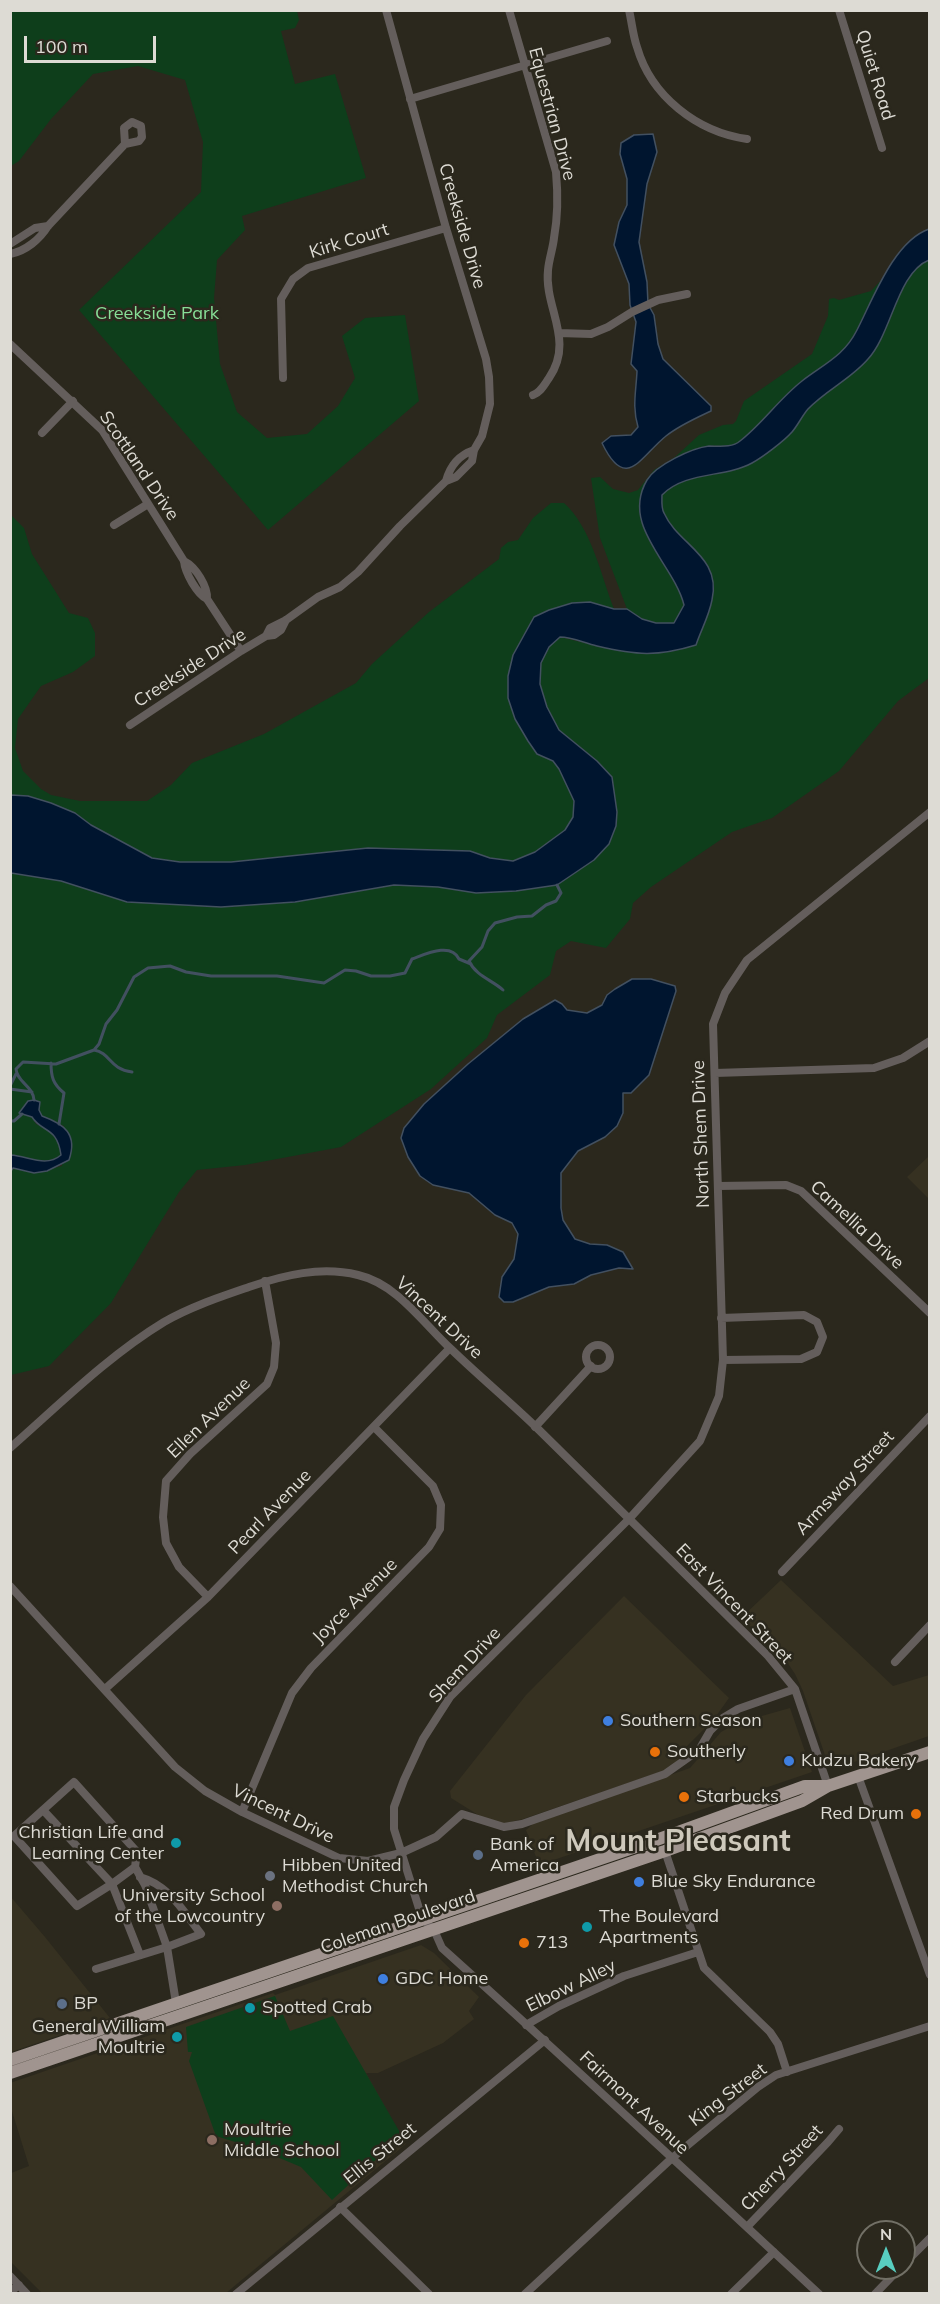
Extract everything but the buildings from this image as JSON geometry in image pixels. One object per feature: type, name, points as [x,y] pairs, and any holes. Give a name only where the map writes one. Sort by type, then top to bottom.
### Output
[{"type":"main road","name":"Coleman Boulevard","points":[[10,2073],[665,1851],[802,1801],[828,1786],[930,1752]]},
{"type":"main road","name":"Coleman Boulevard","points":[[10,2060],[805,1786],[828,1786]]},
{"type":"main road","points":[[434,1930],[452,1915],[509,1894],[534,1881]]},
{"type":"main road","points":[[324,1966],[340,1956],[399,1935],[422,1918]]},
{"type":"main road","points":[[91,2046],[121,2030],[170,2013],[176,2003]]},
{"type":"street","name":"Creekside Drive","points":[[130,724],[266,636],[270,628],[286,621],[318,597],[340,587],[358,572],[446,481],[456,477],[472,461],[474,450],[482,436],[490,404],[486,359],[446,228],[386,10]]},
{"type":"street","name":"Equestrian Drive","points":[[509,10],[556,172],[557,216],[548,270],[549,285],[560,333],[558,359],[553,372],[538,393],[533,395]]},
{"type":"street","points":[[629,10],[637,49],[653,82],[674,107],[702,125],[734,137],[747,139]]},
{"type":"street","name":"Quiet Road","points":[[839,10],[882,148]]},
{"type":"street","points":[[410,99],[608,41]]},
{"type":"street","points":[[10,254],[17,253],[40,238],[48,226],[125,144]]},
{"type":"street","points":[[10,244],[35,228],[48,226]]},
{"type":"street","name":"Kirk Court","points":[[283,378],[281,299],[293,279],[308,268],[446,228]]},
{"type":"street","points":[[560,333],[591,334],[658,300],[687,294]]},
{"type":"street","name":"Scottland Drive","points":[[10,344],[102,430],[184,561],[191,565],[208,592],[207,599],[241,651]]},
{"type":"street","points":[[42,433],[73,401]]},
{"type":"street","points":[[114,525],[148,504]]},
{"type":"street","name":"North Shem Drive","points":[[628,1519],[700,1441],[719,1396],[723,1360],[713,1024],[725,993],[747,960],[930,812]]},
{"type":"street","points":[[715,1073],[874,1068],[903,1058],[930,1041]]},
{"type":"street","name":"Camellia Drive","points":[[718,1186],[786,1185],[801,1191],[930,1313]]},
{"type":"street","name":"Vincent Drive","points":[[10,1448],[78,1388],[142,1336],[166,1321],[200,1305],[265,1281],[316,1270],[359,1275],[391,1290],[628,1519]]},
{"type":"street","name":"Ellen Avenue","points":[[208,1597],[179,1567],[166,1543],[163,1517],[166,1481],[190,1454],[267,1384],[274,1367],[276,1343],[265,1281]]},
{"type":"street","points":[[721,1318],[804,1315],[817,1322],[823,1337],[817,1352],[801,1359],[723,1360]]},
{"type":"street","name":"Pearl Avenue","points":[[105,1689],[208,1597],[450,1348]]},
{"type":"street","points":[[535,1427],[591,1366]]},
{"type":"street","name":"Armsway Street","points":[[782,1572],[930,1416]]},
{"type":"street","name":"Joyce Avenue","points":[[242,1812],[292,1693],[310,1668],[429,1547],[440,1529],[441,1505],[433,1486],[374,1427]]},
{"type":"street","name":"East Vincent Street","points":[[628,1519],[768,1656],[795,1689],[828,1786]]},
{"type":"street","name":"Shem Drive","points":[[434,1930],[422,1918],[394,1829],[394,1807],[423,1738],[450,1697],[628,1519]]},
{"type":"street","name":"Vincent Drive","points":[[10,1586],[176,1767],[205,1791],[242,1812],[339,1858],[368,1861],[401,1853],[436,1837],[462,1814],[504,1827],[522,1824],[665,1774],[699,1750],[710,1731],[723,1718],[738,1709],[795,1689]]},
{"type":"street","points":[[895,1662],[930,1625]]},
{"type":"street","points":[[858,1776],[930,1975]]},
{"type":"street","points":[[135,1867],[77,1906],[14,1836],[74,1782],[137,1852],[135,1867],[167,1947],[176,2003]]},
{"type":"street","points":[[44,1810],[112,1884],[140,1955]]},
{"type":"street","points":[[665,1851],[702,1962],[711,1976],[770,2032],[778,2044],[787,2072]]},
{"type":"street","points":[[96,1969],[201,1934],[167,1890],[154,1881],[140,1877]]},
{"type":"street","name":"Fairmont Avenue","points":[[434,1930],[442,1948],[545,2040],[819,2294]]},
{"type":"street","name":"Elbow Alley","points":[[526,2025],[559,2006],[624,1976],[698,1952]]},
{"type":"street","name":"King Street","points":[[525,2294],[671,2159],[776,2075],[930,2026]]},
{"type":"street","name":"Ellis Street","points":[[236,2294],[545,2040]]},
{"type":"street","name":"Cherry Street","points":[[747,2228],[838,2129]]},
{"type":"street","points":[[340,2207],[429,2294]]},
{"type":"street","points":[[916,2252],[930,2238]]},
{"type":"street","points":[[731,2294],[774,2252]]},
{"type":"street","points":[[10,2276],[27,2294]]},
{"type":"street","points":[[875,2294],[888,2280]]},
{"type":"street","points":[[10,2292],[18,2285]]},
{"type":"shaded area","points":[[929,1156],[929,1199],[907,1177]]},
{"type":"shaded area","points":[[781,1580],[893,1686],[929,1675],[929,1736],[837,1768],[832,1768],[828,1764],[795,1674],[783,1656],[741,1618]]},
{"type":"shaded area","points":[[624,1596],[729,1698],[714,1719],[686,1747],[674,1765],[666,1770],[523,1819],[502,1824],[483,1818],[451,1798],[450,1791],[526,1695]]},
{"type":"shaded area","points":[[790,1708],[812,1772],[539,1865],[526,1830],[534,1823],[690,1768],[721,1732],[737,1723]]},
{"type":"shaded area","points":[[10,1896],[45,1937],[110,2018],[11,2052]]},
{"type":"shaded area","name":"Moultrie Middle School","points":[[421,1945],[434,1953],[479,1997],[469,2011],[474,2019],[443,2043],[378,2073],[366,2073],[406,2144],[226,2293],[42,2293],[11,2262],[11,2173],[29,2166],[11,2108],[10,2083]]},
{"type":"green space","name":"Creekside Park","points":[[11,10],[297,11],[299,20],[295,28],[281,31],[295,84],[335,74],[366,178],[242,216],[245,230],[217,260],[214,298],[220,364],[237,412],[267,438],[307,434],[338,406],[355,378],[342,336],[365,318],[405,315],[419,401],[268,530],[79,310],[201,192],[203,142],[185,80],[138,66],[93,74],[51,119],[19,161],[11,166]]},
{"type":"green space","points":[[929,260],[929,678],[898,701],[839,771],[772,818],[732,832],[651,887],[633,903],[630,919],[606,948],[571,941],[556,951],[550,975],[497,1015],[487,1038],[431,1089],[341,1147],[245,1165],[197,1170],[179,1192],[111,1303],[49,1366],[11,1375],[10,1171],[13,1168],[34,1173],[62,1166],[64,1126],[41,1116],[39,1110],[28,1101],[19,1113],[32,1117],[36,1124],[51,1131],[59,1144],[61,1155],[55,1159],[43,1161],[11,1155],[11,873],[61,881],[127,902],[221,907],[295,902],[394,885],[438,887],[476,893],[557,885],[594,860],[617,812],[612,777],[597,761],[559,730],[547,707],[540,684],[541,663],[549,647],[560,637],[597,646],[696,645],[712,600],[713,585],[710,572],[697,552],[670,525],[663,512],[662,495],[671,487],[693,478],[741,468],[752,463],[784,440],[815,402],[854,373],[868,359],[883,334],[909,277]]},
{"type":"green space","points":[[885,276],[858,328],[843,351],[794,388],[748,435],[732,445],[708,446],[683,453],[653,472],[648,478],[640,505],[684,605],[674,624],[642,619],[627,609],[600,538],[591,478],[600,477],[613,489],[629,493],[638,490],[654,470],[675,457],[699,435],[723,425],[733,424],[744,401],[812,354],[828,316],[829,299],[839,300],[871,291]]},
{"type":"green space","points":[[551,503],[564,503],[581,525],[594,552],[614,609],[581,604],[549,610],[515,719],[537,754],[553,761],[559,769],[574,801],[573,817],[565,830],[535,852],[513,861],[490,858],[470,851],[368,848],[231,862],[180,862],[152,858],[91,825],[75,813],[51,803],[28,796],[11,795],[10,514],[24,528],[32,554],[69,613],[88,618],[95,633],[95,656],[73,672],[41,686],[18,719],[15,748],[23,771],[41,789],[51,795],[80,801],[147,801],[171,785],[192,763],[264,734],[356,683],[372,664],[429,612],[499,559],[501,548],[508,542],[518,540],[533,518]]},
{"type":"green space","points":[[275,1996],[290,2031],[333,2016],[402,2136],[332,2200],[301,2167],[258,2149],[216,2136],[189,2061],[192,2052],[188,2052],[186,2027]]},
{"type":"water","points":[[653,134],[657,152],[647,184],[639,242],[647,282],[648,304],[654,315],[658,344],[663,359],[711,406],[711,411],[671,432],[641,461],[626,468],[618,466],[602,443],[611,436],[631,435],[638,427],[635,406],[637,371],[631,364],[636,322],[630,305],[629,284],[614,245],[619,222],[627,205],[627,179],[620,154],[621,143],[634,135]]},
{"type":"water","points":[[929,229],[929,260],[909,277],[876,348],[861,366],[815,402],[788,436],[757,460],[741,468],[682,482],[671,487],[662,495],[662,509],[670,524],[697,552],[711,572],[712,600],[696,645],[658,653],[635,653],[560,637],[549,647],[541,663],[540,684],[547,707],[559,730],[597,761],[612,777],[617,812],[616,826],[609,844],[594,860],[557,885],[516,891],[476,893],[438,887],[394,885],[295,902],[221,907],[127,902],[61,881],[11,873],[11,795],[28,796],[51,803],[75,813],[91,825],[152,858],[180,862],[231,862],[368,848],[470,851],[490,858],[513,861],[535,852],[565,830],[573,817],[574,801],[553,761],[537,754],[528,741],[515,719],[508,698],[508,676],[513,655],[534,617],[572,603],[590,602],[614,609],[627,609],[642,619],[656,623],[674,623],[684,605],[644,529],[640,513],[640,497],[647,480],[666,463],[684,454],[702,447],[729,446],[737,443],[802,381],[840,353],[852,339],[895,258],[905,245]]},
{"type":"water","points":[[632,979],[651,979],[675,986],[676,991],[649,1075],[631,1093],[623,1093],[623,1113],[617,1126],[605,1137],[578,1151],[561,1173],[561,1208],[563,1220],[575,1239],[590,1244],[607,1245],[623,1252],[633,1269],[619,1268],[591,1275],[574,1284],[549,1287],[513,1302],[504,1302],[499,1297],[502,1277],[514,1259],[518,1234],[512,1223],[495,1215],[469,1193],[433,1185],[420,1176],[408,1157],[401,1138],[404,1128],[424,1104],[523,1019],[555,1000],[567,1010],[587,1013],[602,1005],[607,995]]},
{"type":"water","points":[[28,1101],[40,1102],[39,1110],[42,1116],[67,1131],[72,1143],[69,1160],[47,1171],[34,1173],[13,1168],[11,1171],[11,1155],[49,1161],[61,1155],[53,1134],[40,1126],[32,1117],[19,1113]]},
{"type":"waterway","points":[[503,990],[480,974],[469,961],[482,947],[488,931],[495,923],[517,917],[532,916],[546,905],[556,901],[561,893],[557,885]]},
{"type":"waterway","points":[[34,1100],[31,1091],[19,1077],[16,1069],[23,1062],[56,1064],[94,1050],[99,1044],[106,1024],[117,1010],[134,977],[148,968],[170,966],[186,972],[211,976],[277,976],[324,983],[345,970],[371,976],[405,973],[412,959],[444,950],[450,951],[459,959],[471,964]]},
{"type":"waterway","points":[[94,1050],[104,1054],[119,1068],[132,1072]]},
{"type":"waterway","points":[[51,1063],[53,1080],[64,1093],[59,1124]]},
{"type":"waterway","points":[[10,1086],[16,1074]]},
{"type":"waterway","points":[[10,1089],[32,1092]]},
{"type":"waterway","points":[[10,1121],[14,1121],[22,1114]]},
{"type":"place","name":"Southern Season","points":[[608,1721]]},
{"type":"place","name":"Southerly","points":[[655,1752]]},
{"type":"place","name":"Kudzu Bakery","points":[[789,1761]]},
{"type":"place","name":"Starbucks","points":[[684,1797]]},
{"type":"place","name":"Red Drum","points":[[916,1814]]},
{"type":"place","name":"Christian Life and Learning Center","points":[[176,1843]]},
{"type":"place","name":"Bank of America","points":[[478,1855]]},
{"type":"place","name":"Hibben United Methodist Church","points":[[270,1876]]},
{"type":"place","name":"Blue Sky Endurance","points":[[639,1882]]},
{"type":"place","name":"University School of the Lowcountry","points":[[277,1906]]},
{"type":"place","name":"The Boulevard Apartments","points":[[587,1927]]},
{"type":"place","name":"713","points":[[524,1943]]},
{"type":"place","name":"GDC Home","points":[[383,1979]]},
{"type":"place","name":"BP","points":[[62,2004]]},
{"type":"place","name":"Spotted Crab","points":[[250,2008]]},
{"type":"place","name":"General William Moultrie","points":[[177,2037]]},
{"type":"place","name":"Moultrie Middle School","points":[[212,2140]]},
{"type":"district","name":"Mount Pleasant","points":[[678,1842]]}]
